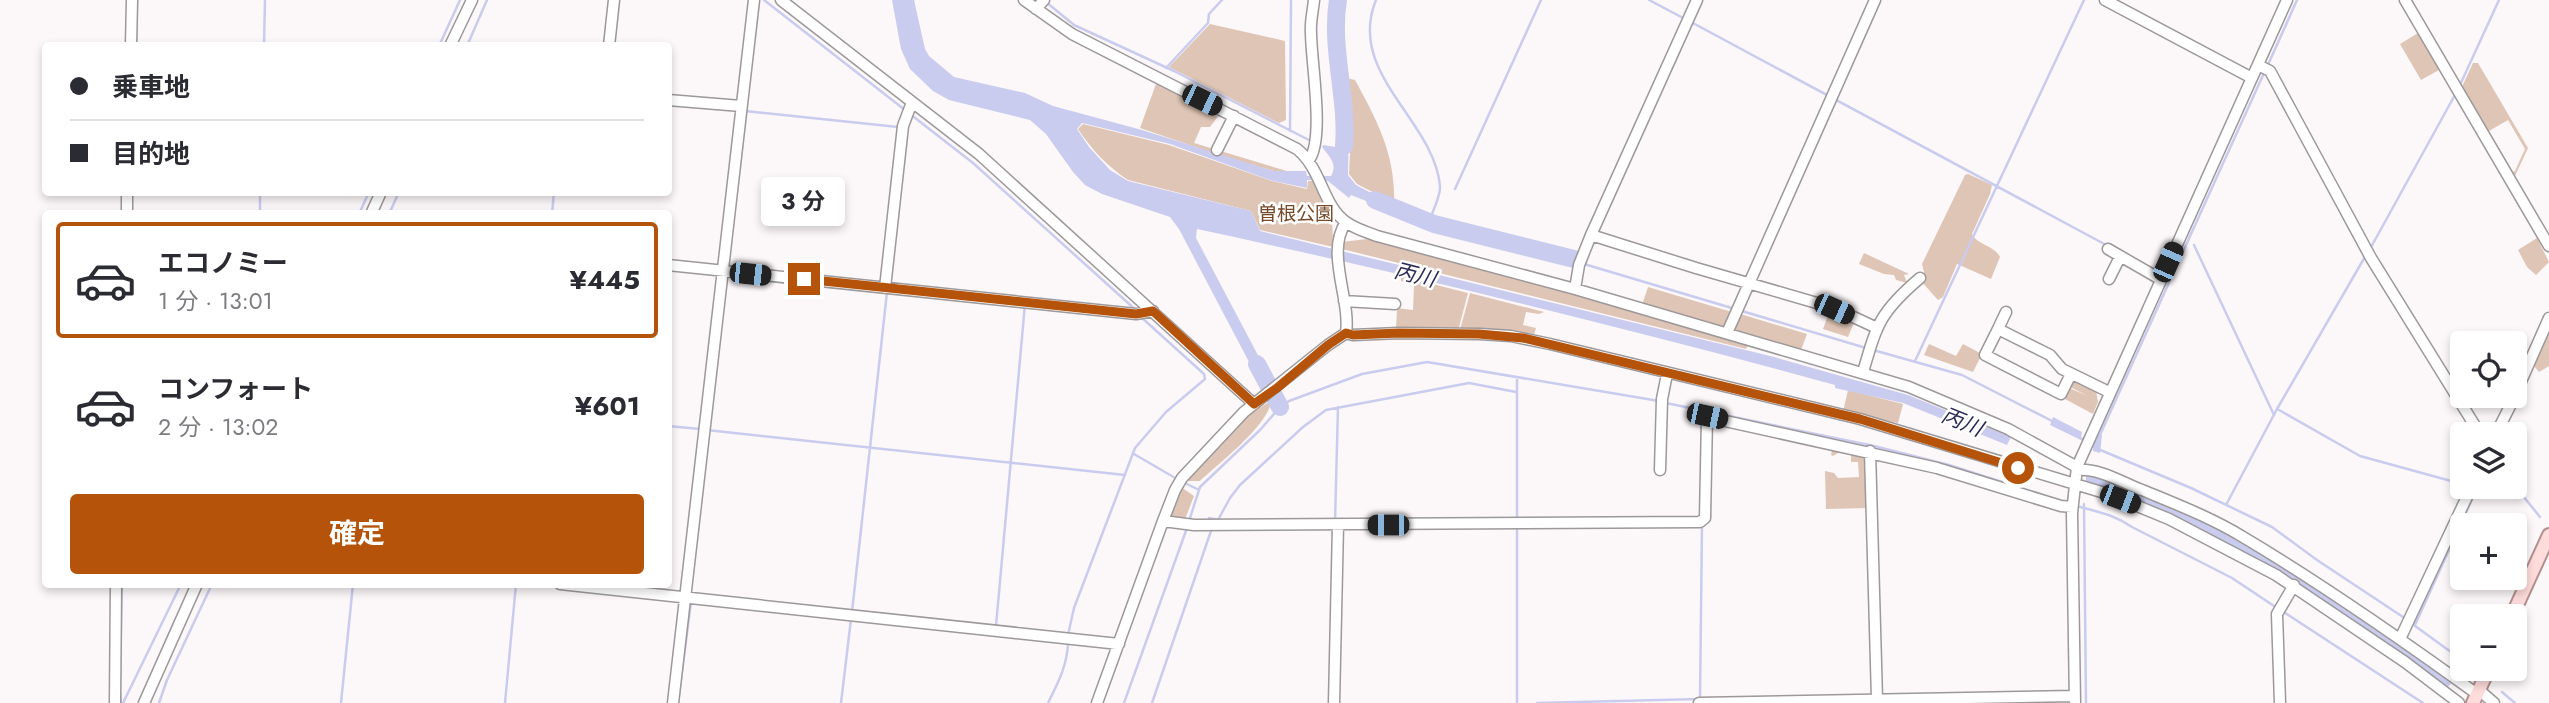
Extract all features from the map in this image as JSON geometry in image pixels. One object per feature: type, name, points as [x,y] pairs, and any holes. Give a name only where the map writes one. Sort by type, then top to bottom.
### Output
[{"type":"main road","points":[[2517,604],[2549,535]]},
{"type":"street","points":[[131,42],[132,0]]},
{"type":"street","points":[[452,42],[472,0]]},
{"type":"street","points":[[609,42],[614,0]]},
{"type":"street","points":[[673,703],[688,596],[754,0]]},
{"type":"street","points":[[781,0],[907,116],[979,154],[1254,404]]},
{"type":"street","points":[[1024,0],[1040,4],[1080,39],[1291,145],[1309,160],[1332,206],[1346,222],[1377,236],[1575,289],[1909,387],[2008,429],[2077,469],[2092,470],[2169,501],[2242,536],[2400,639],[2476,696],[2494,703]]},
{"type":"street","points":[[1309,160],[1315,139],[1315,83],[1310,32],[1314,0]]},
{"type":"street","points":[[1575,289],[1580,262],[1698,0]]},
{"type":"street","points":[[1727,333],[1875,0]]},
{"type":"street","points":[[2105,0],[2252,78]]},
{"type":"street","points":[[1699,703],[1877,697],[2075,699],[2072,507],[2077,469],[2109,392],[2252,78],[2263,67],[2287,0]]},
{"type":"street","points":[[2405,0],[2549,246]]},
{"type":"street","points":[[2263,67],[2371,258],[2473,422]]},
{"type":"street","points":[[672,100],[740,109]]},
{"type":"street","points":[[885,285],[907,116]]},
{"type":"street","points":[[1217,150],[1234,116]]},
{"type":"street","points":[[1346,222],[1338,245],[1346,333]]},
{"type":"street","points":[[1594,236],[1834,309],[1877,328]]},
{"type":"street","points":[[2108,249],[2160,279]]},
{"type":"street","points":[[2109,279],[2120,257]]},
{"type":"street","points":[[672,265],[885,285],[1139,314],[1153,311]]},
{"type":"street","points":[[1863,372],[1877,328],[1891,304],[1920,278]]},
{"type":"street","points":[[1344,301],[1395,304]]},
{"type":"street","points":[[2006,312],[1985,355],[2061,394],[2071,374]]},
{"type":"street","points":[[2527,368],[2549,318]]},
{"type":"street","points":[[1998,329],[2050,355],[2062,369],[2109,392]]},
{"type":"street","points":[[1097,703],[1180,481],[1254,404],[1328,345],[1346,333],[1399,333],[1511,336],[1608,357],[1667,374],[1860,419],[2120,499],[2169,519],[2294,585],[2459,703]]},
{"type":"street","points":[[1660,470],[1662,402],[1667,374]]},
{"type":"street","points":[[1163,521],[1187,524],[1338,525],[1701,521],[1705,519],[1707,416],[1947,470],[2061,506],[2072,507]]},
{"type":"street","points":[[1873,452],[1877,697]]},
{"type":"street","points":[[2400,639],[2466,499]]},
{"type":"street","points":[[1334,703],[1338,525]]},
{"type":"street","points":[[2280,703],[2279,608],[2294,585]]},
{"type":"street","points":[[115,703],[116,588]]},
{"type":"street","points":[[144,703],[195,588]]},
{"type":"street","points":[[603,588],[1119,644]]},
{"type":"green space","points":[[1210,24],[1285,41],[1286,120],[1279,123],[1169,67]]},
{"type":"green space","points":[[2418,33],[2439,70],[2421,80],[2400,44]]},
{"type":"green space","points":[[2473,63],[2478,63],[2528,148],[2514,178],[2460,91]],"holes":[[[2508,120],[2525,149],[2513,172],[2489,131]]]},
{"type":"green space","points":[[1346,78],[1355,80],[1384,139],[1392,170],[1394,203],[1357,184],[1349,174],[1351,132]]},
{"type":"green space","points":[[1156,84],[1218,116],[1210,127],[1201,127],[1194,143],[1290,172],[1274,171],[1222,156],[1140,128]]},
{"type":"green space","name":"曽根公園","points":[[1083,124],[1169,145],[1272,181],[1307,189],[1308,181],[1314,181],[1332,213],[1333,247],[1260,230],[1251,211],[1128,180],[1089,144],[1078,129]]},
{"type":"green space","points":[[1965,175],[1992,185],[1972,234],[2000,257],[1991,279],[1957,264],[1943,297],[1938,300],[1921,281],[1924,272],[1922,264]]},
{"type":"green space","points":[[2537,238],[2549,262],[2536,275],[2527,267],[2518,250]]},
{"type":"green space","points":[[1367,239],[1634,311],[1748,345],[1746,349],[1342,249],[1342,242]]},
{"type":"green space","points":[[1864,253],[1909,274],[1904,275],[1907,283],[1896,280],[1894,275],[1859,264]]},
{"type":"green space","points":[[1401,276],[1468,293],[1458,331],[1396,330],[1397,308],[1413,310],[1414,285],[1401,281]]},
{"type":"green space","points":[[1648,287],[1732,312],[1723,327],[1642,305]]},
{"type":"green space","points":[[1470,293],[1544,312],[1526,312],[1523,325],[1536,328],[1534,334],[1506,330],[1460,330]]},
{"type":"green space","points":[[1830,310],[1855,320],[1848,337],[1823,329]]},
{"type":"green space","points":[[1737,313],[1807,334],[1801,350],[1733,330]]},
{"type":"green space","points":[[2549,331],[2549,366],[2539,372],[2534,366]]},
{"type":"green space","points":[[1929,344],[1956,356],[1963,344],[1982,354],[1973,372],[1924,355]]},
{"type":"green space","points":[[2073,381],[2096,390],[2098,402],[2093,414],[2065,399],[2069,388],[2088,396],[2070,387]]},
{"type":"green space","points":[[1848,390],[1903,404],[1898,423],[1843,412]]},
{"type":"green space","points":[[1271,401],[1262,421],[1242,444],[1200,481],[1186,481],[1251,413]]},
{"type":"green space","points":[[1833,446],[1868,453],[1869,508],[1826,509],[1825,471],[1834,473],[1838,478],[1859,477],[1858,462],[1851,462],[1851,453],[1838,453],[1833,456]]},
{"type":"green space","points":[[1181,487],[1194,496],[1184,522],[1168,519]]},
{"type":"water","points":[[892,0],[914,0],[925,49],[929,56],[954,77],[1025,93],[1053,106],[1274,171],[1306,171],[1307,176],[1331,176],[1333,164],[1322,147],[1336,147],[1343,124],[1349,124],[1348,175],[1356,185],[1396,206],[1394,212],[1351,195],[1349,198],[1328,181],[1307,180],[1307,188],[1273,181],[1170,144],[1082,123],[1077,129],[1089,147],[1110,170],[1128,181],[1251,211],[1260,231],[1774,357],[1908,395],[2011,437],[2007,445],[1903,403],[1835,388],[1835,385],[1517,302],[1197,229],[1196,238],[1269,376],[1271,384],[1265,386],[1258,379],[1179,229],[1170,217],[1102,194],[1085,185],[1046,134],[1030,120],[949,100],[933,91],[910,69],[901,49]]},
{"type":"water","points":[[2053,417],[2082,432],[2081,437],[2094,442],[2098,434],[2102,435],[2100,453],[2093,451],[2093,446],[2050,425]]},
{"type":"waterway","points":[[136,42],[137,0]]},
{"type":"waterway","points":[[264,42],[265,0]]},
{"type":"waterway","points":[[441,42],[460,0]]},
{"type":"waterway","points":[[469,42],[487,0]]},
{"type":"waterway","points":[[764,0],[905,110]]},
{"type":"waterway","points":[[1166,68],[1208,23],[1209,14],[1222,0]]},
{"type":"waterway","points":[[1290,131],[1291,0]]},
{"type":"waterway","points":[[1338,0],[1336,36],[1344,110],[1344,146]]},
{"type":"waterway","points":[[1376,0],[1370,26],[1372,51],[1381,74],[1423,139],[1434,162],[1440,186],[1429,222]]},
{"type":"waterway","points":[[1455,189],[1541,0]]},
{"type":"waterway","points":[[1649,0],[1685,19]]},
{"type":"waterway","points":[[1915,361],[2084,0]]},
{"type":"waterway","points":[[2267,67],[2297,0]]},
{"type":"waterway","points":[[2460,85],[2499,0]]},
{"type":"waterway","points":[[1046,2],[1074,25],[1174,71],[1309,140]]},
{"type":"waterway","points":[[1691,22],[2108,246]]},
{"type":"waterway","points":[[2099,437],[2264,73]]},
{"type":"waterway","points":[[2370,249],[2456,93]]},
{"type":"waterway","points":[[745,111],[898,127]]},
{"type":"waterway","points":[[910,114],[973,163],[1138,312]]},
{"type":"waterway","points":[[260,196],[260,210]]},
{"type":"waterway","points":[[361,210],[367,196]]},
{"type":"waterway","points":[[391,210],[397,196]]},
{"type":"waterway","points":[[552,210],[554,196]]},
{"type":"waterway","points":[[1375,200],[1434,224],[1574,259]]},
{"type":"waterway","points":[[2194,245],[2274,415]]},
{"type":"waterway","points":[[2226,505],[2277,409],[2366,255]]},
{"type":"waterway","points":[[1584,264],[1866,348]]},
{"type":"waterway","points":[[852,612],[887,292]]},
{"type":"waterway","points":[[996,626],[1025,304]]},
{"type":"waterway","points":[[1068,635],[1074,608],[1135,448],[1166,412],[1205,379],[1204,374],[1141,317]]},
{"type":"waterway","points":[[1873,350],[1962,375],[2054,422]]},
{"type":"waterway","points":[[1189,521],[1200,487],[1260,430],[1280,407],[1289,401],[1362,374],[1427,362],[1659,401]]},
{"type":"waterway","points":[[1257,364],[1280,407]]},
{"type":"waterway","points":[[1517,377],[1517,703]]},
{"type":"waterway","points":[[1218,520],[1240,485],[1303,427],[1326,410],[1469,383],[1516,392]]},
{"type":"waterway","points":[[1666,403],[1874,446],[1949,465],[2040,494]]},
{"type":"waterway","points":[[1335,522],[1338,407]]},
{"type":"waterway","points":[[2279,410],[2360,456],[2450,481]]},
{"type":"waterway","points":[[672,426],[700,429]]},
{"type":"waterway","points":[[1702,426],[1702,454]]},
{"type":"waterway","points":[[707,430],[1125,475]]},
{"type":"waterway","points":[[2098,449],[2191,488],[2272,527],[2406,619]]},
{"type":"waterway","points":[[1134,454],[1177,479]]},
{"type":"waterway","name":"丙川","points":[[2095,479],[2183,515],[2288,570],[2443,679]]},
{"type":"waterway","points":[[1183,482],[1199,490]]},
{"type":"waterway","points":[[1146,554],[1167,497]]},
{"type":"waterway","points":[[2415,625],[2472,499]]},
{"type":"waterway","points":[[2525,499],[2540,517]]},
{"type":"waterway","points":[[2084,504],[2086,703]]},
{"type":"waterway","points":[[2080,507],[2119,520],[2232,578],[2277,608]]},
{"type":"waterway","points":[[1209,518],[1219,520]]},
{"type":"waterway","points":[[1537,703],[1700,699],[1702,524]]},
{"type":"waterway","points":[[1124,703],[1187,528]]},
{"type":"waterway","points":[[1152,703],[1212,528]]},
{"type":"waterway","points":[[120,675],[122,588]]},
{"type":"waterway","points":[[123,703],[179,588]]},
{"type":"waterway","points":[[159,703],[210,588]]},
{"type":"waterway","points":[[341,703],[353,588]]},
{"type":"waterway","points":[[505,703],[516,588]]},
{"type":"waterway","points":[[678,703],[691,602]]},
{"type":"waterway","points":[[2282,611],[2423,703]]},
{"type":"waterway","points":[[841,703],[851,619]]},
{"type":"waterway","points":[[2411,623],[2450,651]]},
{"type":"waterway","points":[[1005,627],[1113,639]]},
{"type":"waterway","points":[[1048,703],[1059,681],[1068,641]]},
{"type":"waterway","points":[[120,692],[121,703]]},
{"type":"waterway","points":[[2502,692],[2515,703]]},
{"type":"route","points":[[804,279],[1136,314],[1153,311],[1254,404],[1346,333],[1501,335],[1608,357],[1667,374],[1860,419],[2018,468]]}]
